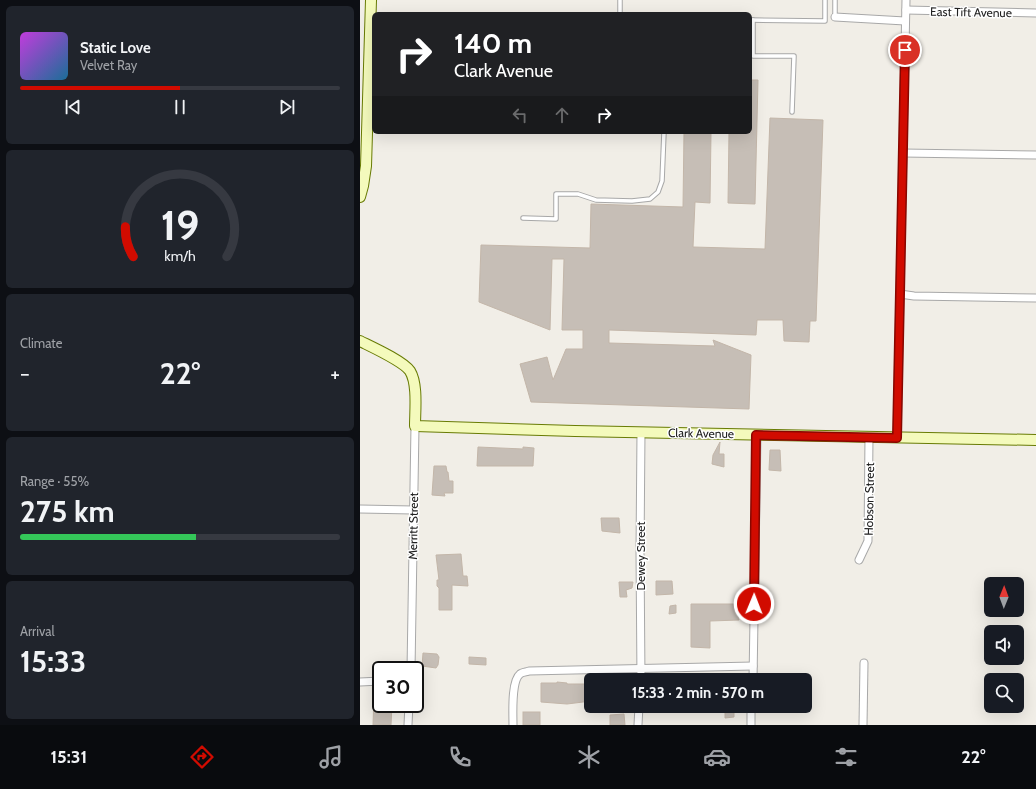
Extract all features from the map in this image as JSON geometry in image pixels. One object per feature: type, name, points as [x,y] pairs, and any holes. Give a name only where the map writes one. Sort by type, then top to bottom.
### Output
[{"type":"street","points":[[360,197],[366,166],[371,0]]},
{"type":"street","points":[[897,438],[906,0]]},
{"type":"street","name":"East Tift Avenue","points":[[906,10],[1036,13]]},
{"type":"street","points":[[835,17],[905,20]]},
{"type":"street","points":[[903,153],[1036,155]]},
{"type":"street","points":[[900,294],[914,296],[1036,298]]},
{"type":"street","name":"Merritt Street","points":[[360,341],[402,363],[410,371],[415,394],[411,661]]},
{"type":"street","name":"Clark Avenue","points":[[415,426],[756,435],[1036,440]]},
{"type":"street","name":"Dewey Street","points":[[640,432],[641,673]]},
{"type":"street","points":[[753,673],[756,435]]},
{"type":"street","name":"Hobson Street","points":[[859,560],[868,541],[869,437]]},
{"type":"street","points":[[360,509],[413,510]]},
{"type":"street","points":[[863,725],[864,663]]},
{"type":"street","points":[[512,725],[514,688],[516,680],[520,674],[529,671],[753,666]]},
{"type":"street","points":[[360,682],[372,681]]},
{"type":"street","points":[[408,725],[409,713]]},
{"type":"street","points":[[638,725],[639,713]]},
{"type":"street","points":[[751,713],[751,725]]},
{"type":"lane","points":[[620,0],[620,12]]},
{"type":"lane","points":[[752,20],[825,21],[826,0]]},
{"type":"lane","points":[[835,0],[835,17]]},
{"type":"lane","points":[[752,55],[794,56],[792,112]]},
{"type":"lane","points":[[523,218],[556,219],[556,194],[578,194],[596,200],[632,201],[650,198],[658,192],[662,182],[664,134]]},
{"type":"building","points":[[752,80],[758,80],[755,204],[728,203],[729,134],[752,134]]},
{"type":"building","points":[[770,118],[823,120],[816,321],[810,321],[809,342],[784,341],[783,320],[757,320],[756,335],[609,330],[609,343],[715,346],[713,340],[751,355],[749,409],[531,402],[520,364],[547,357],[553,380],[566,349],[583,349],[583,330],[562,330],[564,259],[552,259],[550,330],[479,302],[481,245],[590,248],[591,204],[683,207],[684,134],[711,134],[710,203],[695,202],[693,247],[765,249]]},
{"type":"building","points":[[720,442],[719,454],[724,454],[724,467],[712,464],[713,455]]},
{"type":"building","points":[[478,447],[534,448],[533,466],[477,466]]},
{"type":"building","points":[[770,450],[780,450],[781,471],[769,470]]},
{"type":"building","points":[[434,466],[446,466],[449,481],[453,481],[453,493],[444,493],[445,496],[432,495]]},
{"type":"building","points":[[601,518],[619,518],[620,533],[602,531]]},
{"type":"building","points":[[461,554],[463,576],[467,576],[468,586],[452,585],[452,610],[439,610],[439,588],[437,586],[437,580],[439,580],[436,555]]},
{"type":"building","points":[[656,581],[672,581],[673,594],[656,595]]},
{"type":"building","points":[[619,582],[633,582],[632,588],[626,590],[627,597],[620,597]]},
{"type":"building","points":[[691,604],[736,604],[739,620],[710,621],[710,648],[691,647]]},
{"type":"building","points":[[676,605],[676,613],[669,614],[670,606]]},
{"type":"building","points":[[423,653],[437,654],[439,657],[436,668],[424,666],[424,661],[422,661]]},
{"type":"building","points":[[469,657],[486,658],[486,665],[469,664]]},
{"type":"building","points":[[541,683],[584,684],[584,702],[567,704],[541,702]]},
{"type":"building","points":[[523,712],[540,712],[540,725],[523,725]]},
{"type":"building","points":[[373,713],[392,713],[391,725],[373,725]]},
{"type":"building","points":[[725,713],[734,713],[734,717],[725,718]]},
{"type":"building","points":[[624,714],[625,725],[610,725],[610,715]]},
{"type":"route","points":[[754,604],[756,435],[897,438],[905,50]]}]
